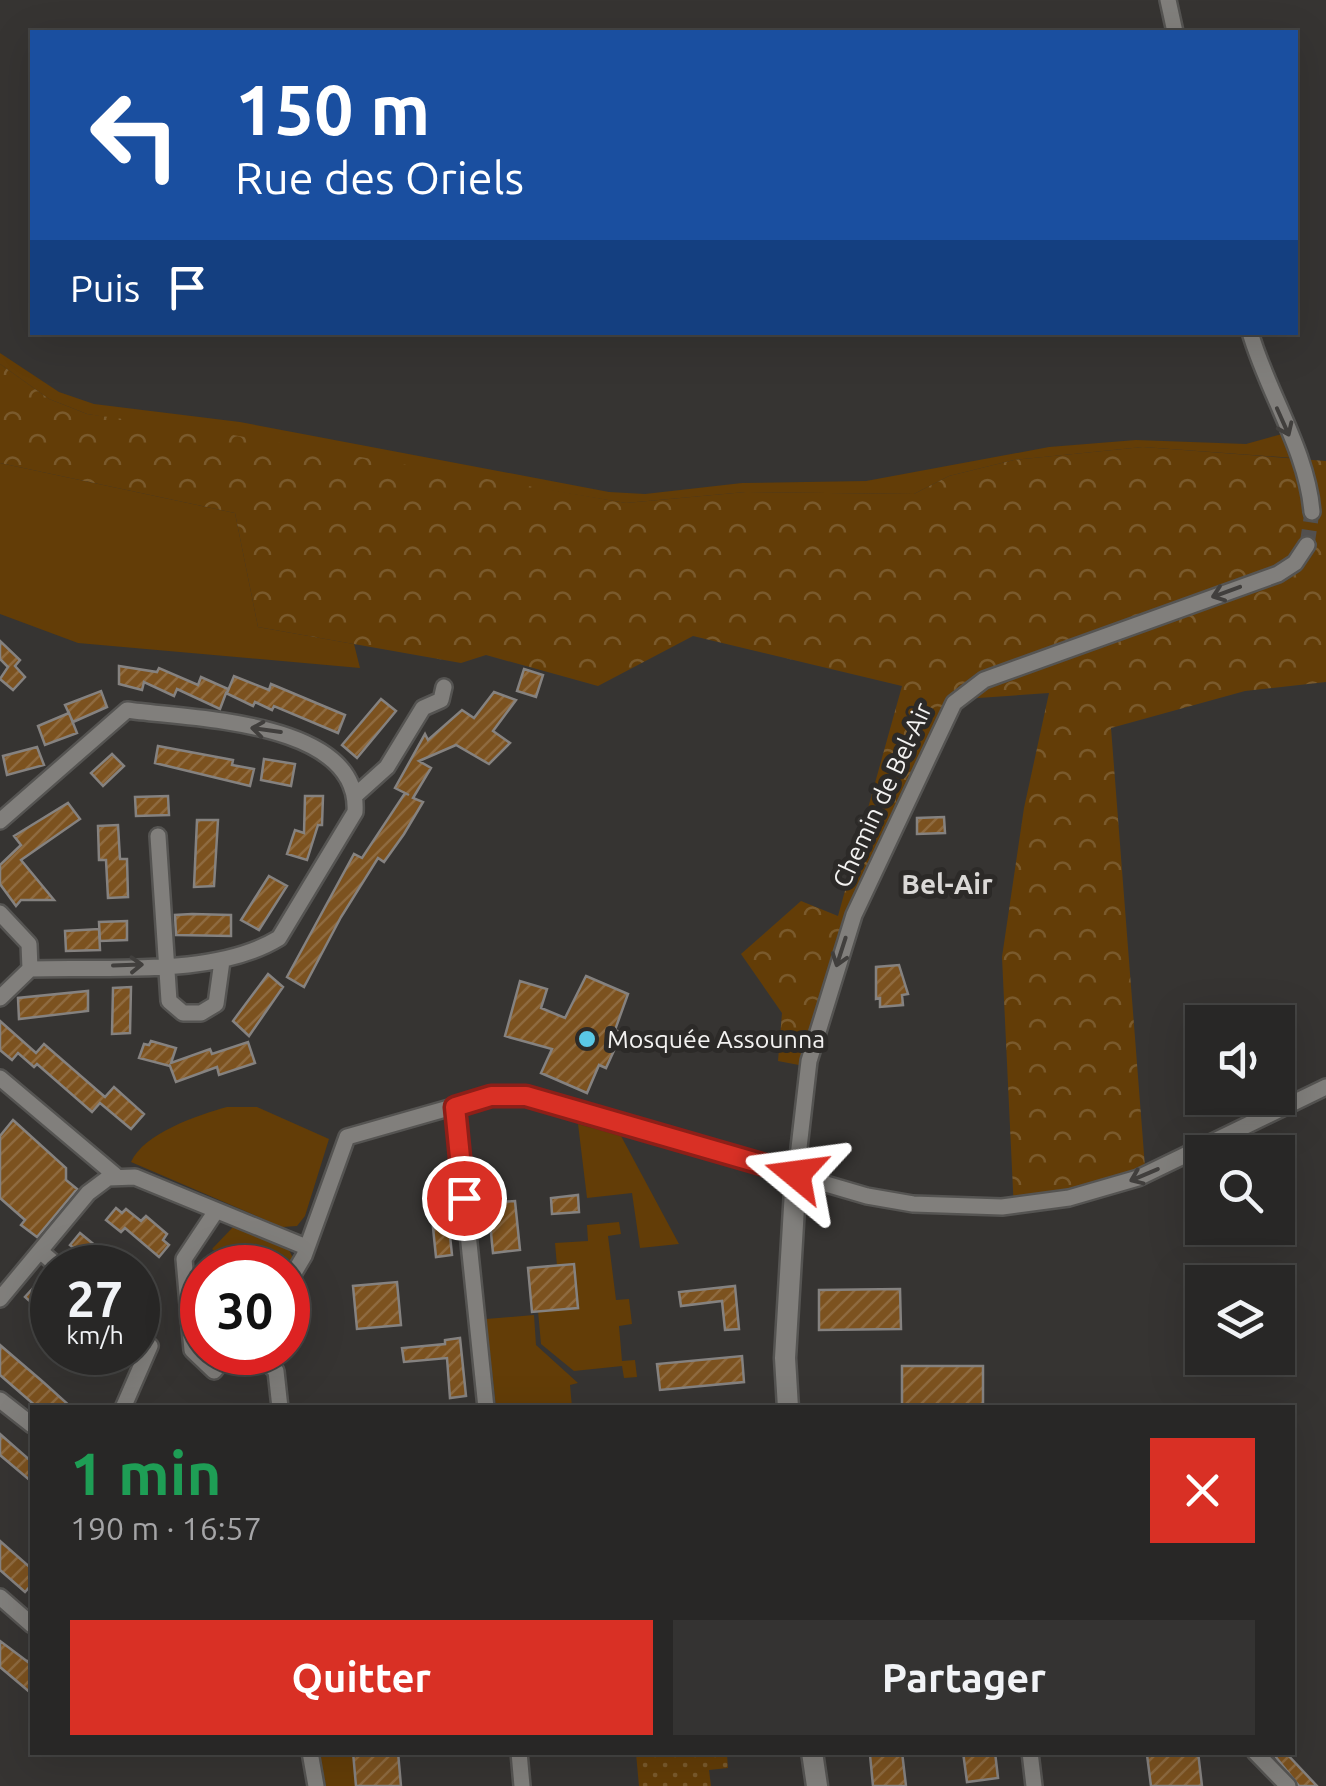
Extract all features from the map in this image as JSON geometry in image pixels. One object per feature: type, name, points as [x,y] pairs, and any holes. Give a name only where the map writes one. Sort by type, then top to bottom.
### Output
[{"type":"street","points":[[1168,0],[1175,30]]},
{"type":"street","points":[[1251,335],[1269,392],[1305,472],[1312,512]]},
{"type":"street","name":"Chemin de Bel-Air","points":[[796,1174],[807,1073],[854,915],[954,703],[984,680],[1278,574],[1296,563],[1307,545]]},
{"type":"street","points":[[356,794],[387,766],[423,708],[440,700],[444,688]]},
{"type":"street","points":[[0,820],[127,710],[286,733],[316,746],[348,777],[356,794],[355,812],[279,938],[222,962],[30,969],[0,998]]},
{"type":"street","points":[[158,836],[164,964],[170,1001],[183,1014],[201,1013],[216,1004],[222,962]]},
{"type":"street","points":[[0,912],[29,944],[30,969]]},
{"type":"street","points":[[0,1078],[115,1175],[135,1177],[303,1245]]},
{"type":"street","points":[[306,1245],[347,1138],[491,1096],[518,1095],[903,1204],[1002,1207],[1048,1201],[1138,1178],[1326,1087]]},
{"type":"street","points":[[455,1107],[486,1405]]},
{"type":"street","points":[[788,1405],[786,1358],[796,1174]]},
{"type":"street","points":[[44,1245],[88,1193],[115,1175]]},
{"type":"street","points":[[193,1245],[216,1211]]},
{"type":"street","points":[[0,1299],[30,1262]]},
{"type":"street","points":[[123,1405],[137,1375]]},
{"type":"street","points":[[276,1375],[280,1405]]},
{"type":"street","points":[[0,1400],[30,1424]]},
{"type":"street","points":[[0,1596],[30,1622]]},
{"type":"street","points":[[311,1755],[316,1786]]},
{"type":"street","points":[[519,1755],[522,1786]]},
{"type":"street","points":[[812,1755],[817,1786]]},
{"type":"street","points":[[1030,1755],[1034,1786]]},
{"type":"street","points":[[1258,1755],[1288,1786]]},
{"type":"green space","points":[[0,353],[59,392],[94,404],[240,422],[609,492],[645,494],[742,483],[866,481],[1049,447],[1136,440],[1246,444],[1282,434],[1294,458],[1143,447],[1014,460],[949,476],[914,494],[746,492],[626,503],[87,414],[49,399],[0,364]]},
{"type":"green space","points":[[0,364],[49,399],[87,414],[210,431],[626,503],[746,492],[914,494],[949,476],[1014,460],[1143,447],[1326,461],[1326,682],[1245,691],[1111,728],[1146,1180],[1014,1211],[1002,957],[1024,808],[1049,693],[949,700],[868,867],[799,1065],[778,1061],[782,1013],[741,954],[801,901],[838,916],[902,686],[693,636],[598,686],[486,655],[461,663],[258,627],[235,513],[0,463]]},
{"type":"green space","points":[[0,463],[235,513],[258,627],[354,644],[360,668],[78,643],[0,614]]},
{"type":"green space","points":[[227,1107],[257,1107],[329,1139],[305,1216],[297,1226],[282,1227],[131,1162],[159,1134]]},
{"type":"green space","points":[[578,1124],[621,1136],[679,1244],[640,1248],[632,1193],[587,1198]]},
{"type":"green space","points":[[619,1222],[621,1234],[608,1236],[616,1300],[629,1299],[632,1324],[619,1326],[622,1361],[635,1360],[637,1377],[624,1378],[622,1366],[574,1371],[541,1344],[538,1311],[578,1308],[574,1265],[557,1266],[555,1243],[588,1241],[587,1225]]},
{"type":"green space","points":[[234,1226],[278,1245],[216,1245]]},
{"type":"green space","points":[[534,1315],[536,1345],[578,1383],[570,1385],[572,1405],[496,1405],[486,1319]]},
{"type":"green space","points":[[319,1755],[353,1755],[356,1786],[326,1786]]},
{"type":"green space","points":[[636,1755],[727,1755],[728,1768],[709,1770],[711,1786],[639,1786]]},
{"type":"building","points":[[0,641],[20,660],[15,666],[25,677],[13,690],[0,679],[8,667],[0,659]]},
{"type":"building","points":[[119,666],[157,672],[159,668],[198,685],[201,677],[228,689],[227,693],[234,676],[269,690],[271,684],[345,715],[338,733],[274,706],[272,710],[255,702],[253,706],[226,693],[220,709],[177,689],[174,696],[144,682],[142,690],[119,684]]},
{"type":"building","points":[[524,669],[543,675],[536,697],[517,691]]},
{"type":"building","points":[[101,691],[107,707],[73,722],[65,705]]},
{"type":"building","points":[[494,692],[516,700],[493,731],[510,743],[489,764],[456,745],[419,761],[431,768],[413,798],[423,802],[384,862],[378,858],[304,987],[287,977],[354,854],[362,858],[405,793],[395,788],[425,734],[428,740],[462,710],[474,718]]},
{"type":"building","points":[[381,699],[396,711],[357,758],[342,745]]},
{"type":"building","points":[[69,713],[77,733],[45,745],[38,726]]},
{"type":"building","points":[[158,746],[233,760],[232,765],[254,769],[250,786],[155,763]]},
{"type":"building","points":[[37,747],[44,765],[7,775],[3,756]]},
{"type":"building","points":[[112,754],[124,766],[103,786],[91,773]]},
{"type":"building","points":[[264,759],[295,764],[291,786],[261,780]]},
{"type":"building","points":[[168,796],[169,815],[136,816],[135,797]]},
{"type":"building","points":[[305,796],[323,796],[322,825],[318,825],[307,860],[287,854],[295,830],[304,833]]},
{"type":"building","points":[[68,803],[80,819],[21,860],[54,900],[21,900],[16,906],[0,884],[0,865],[21,845],[14,836]]},
{"type":"building","points":[[944,817],[945,833],[917,834],[917,818]]},
{"type":"building","points":[[197,820],[218,820],[214,886],[194,887]]},
{"type":"building","points":[[118,825],[120,859],[127,859],[128,897],[108,898],[106,860],[99,860],[98,826]]},
{"type":"building","points":[[269,876],[287,886],[259,930],[241,920]]},
{"type":"building","points":[[175,915],[231,915],[231,936],[176,935]]},
{"type":"building","points":[[127,921],[127,940],[100,941],[99,922]]},
{"type":"building","points":[[99,929],[100,950],[66,951],[65,931]]},
{"type":"building","points":[[899,965],[908,994],[902,995],[903,1005],[880,1007],[880,998],[876,999],[876,967]]},
{"type":"building","points":[[268,974],[283,987],[249,1036],[233,1021]]},
{"type":"building","name":"Mosquée Assounna","points":[[586,976],[628,994],[615,1030],[622,1033],[606,1068],[599,1065],[587,1093],[541,1073],[552,1049],[505,1036],[520,981],[547,989],[541,1008],[565,1018]]},
{"type":"building","points":[[131,987],[130,1033],[112,1034],[113,988]]},
{"type":"building","points":[[88,991],[88,1011],[19,1019],[18,998]]},
{"type":"building","points":[[0,1021],[36,1053],[44,1044],[105,1097],[114,1087],[144,1114],[131,1129],[100,1103],[92,1112],[37,1064],[34,1067],[18,1053],[12,1060],[0,1050]]},
{"type":"building","points":[[151,1041],[176,1048],[171,1063],[210,1049],[212,1054],[248,1042],[255,1063],[219,1075],[217,1067],[176,1082],[170,1066],[139,1058],[144,1044]]},
{"type":"building","points":[[13,1120],[66,1168],[66,1180],[77,1189],[37,1237],[21,1225],[25,1220],[0,1198],[0,1136]]},
{"type":"building","points":[[578,1195],[579,1212],[552,1214],[551,1198]]},
{"type":"building","points":[[446,1197],[452,1255],[436,1257],[430,1198]]},
{"type":"building","points":[[515,1201],[520,1250],[493,1253],[488,1203]]},
{"type":"building","points":[[116,1208],[122,1213],[126,1209],[141,1221],[146,1216],[167,1234],[163,1240],[169,1245],[160,1256],[160,1245],[145,1245],[125,1228],[121,1232],[106,1220]]},
{"type":"building","points":[[80,1233],[94,1245],[70,1245]]},
{"type":"building","points":[[574,1264],[578,1308],[532,1312],[528,1268]]},
{"type":"building","points":[[397,1282],[401,1325],[357,1329],[353,1286]]},
{"type":"building","points":[[735,1286],[739,1329],[725,1330],[722,1301],[681,1306],[679,1292]]},
{"type":"building","points":[[900,1289],[901,1329],[819,1330],[819,1290]]},
{"type":"building","points":[[460,1338],[466,1396],[450,1398],[447,1358],[404,1362],[402,1348],[445,1344],[445,1340]]},
{"type":"building","points":[[0,1345],[69,1405],[35,1405],[0,1375]]},
{"type":"building","points":[[742,1356],[744,1382],[660,1390],[657,1364]]},
{"type":"building","points":[[902,1366],[983,1366],[983,1405],[902,1405]]},
{"type":"building","points":[[0,1434],[30,1460],[30,1480],[0,1455]]},
{"type":"building","points":[[0,1541],[30,1567],[30,1586],[25,1592],[0,1570]]},
{"type":"building","points":[[0,1641],[28,1662],[30,1658],[30,1692],[0,1667]]},
{"type":"building","points":[[353,1755],[398,1755],[401,1786],[356,1786]]},
{"type":"building","points":[[870,1755],[902,1755],[906,1786],[873,1786]]},
{"type":"building","points":[[963,1755],[995,1755],[998,1778],[967,1782]]},
{"type":"building","points":[[1147,1755],[1198,1755],[1202,1786],[1151,1786]]},
{"type":"building","points":[[1288,1755],[1317,1786],[1299,1786],[1275,1756]]},
{"type":"tunnel","points":[[1307,545],[1312,512]]},
{"type":"place","name":"Mosquée Assounna","points":[[587,1039]]},
{"type":"district","name":"Bel-Air","points":[[947,883]]},
{"type":"route","points":[[464,1198],[455,1107],[501,1094],[526,1096],[796,1174]]}]
